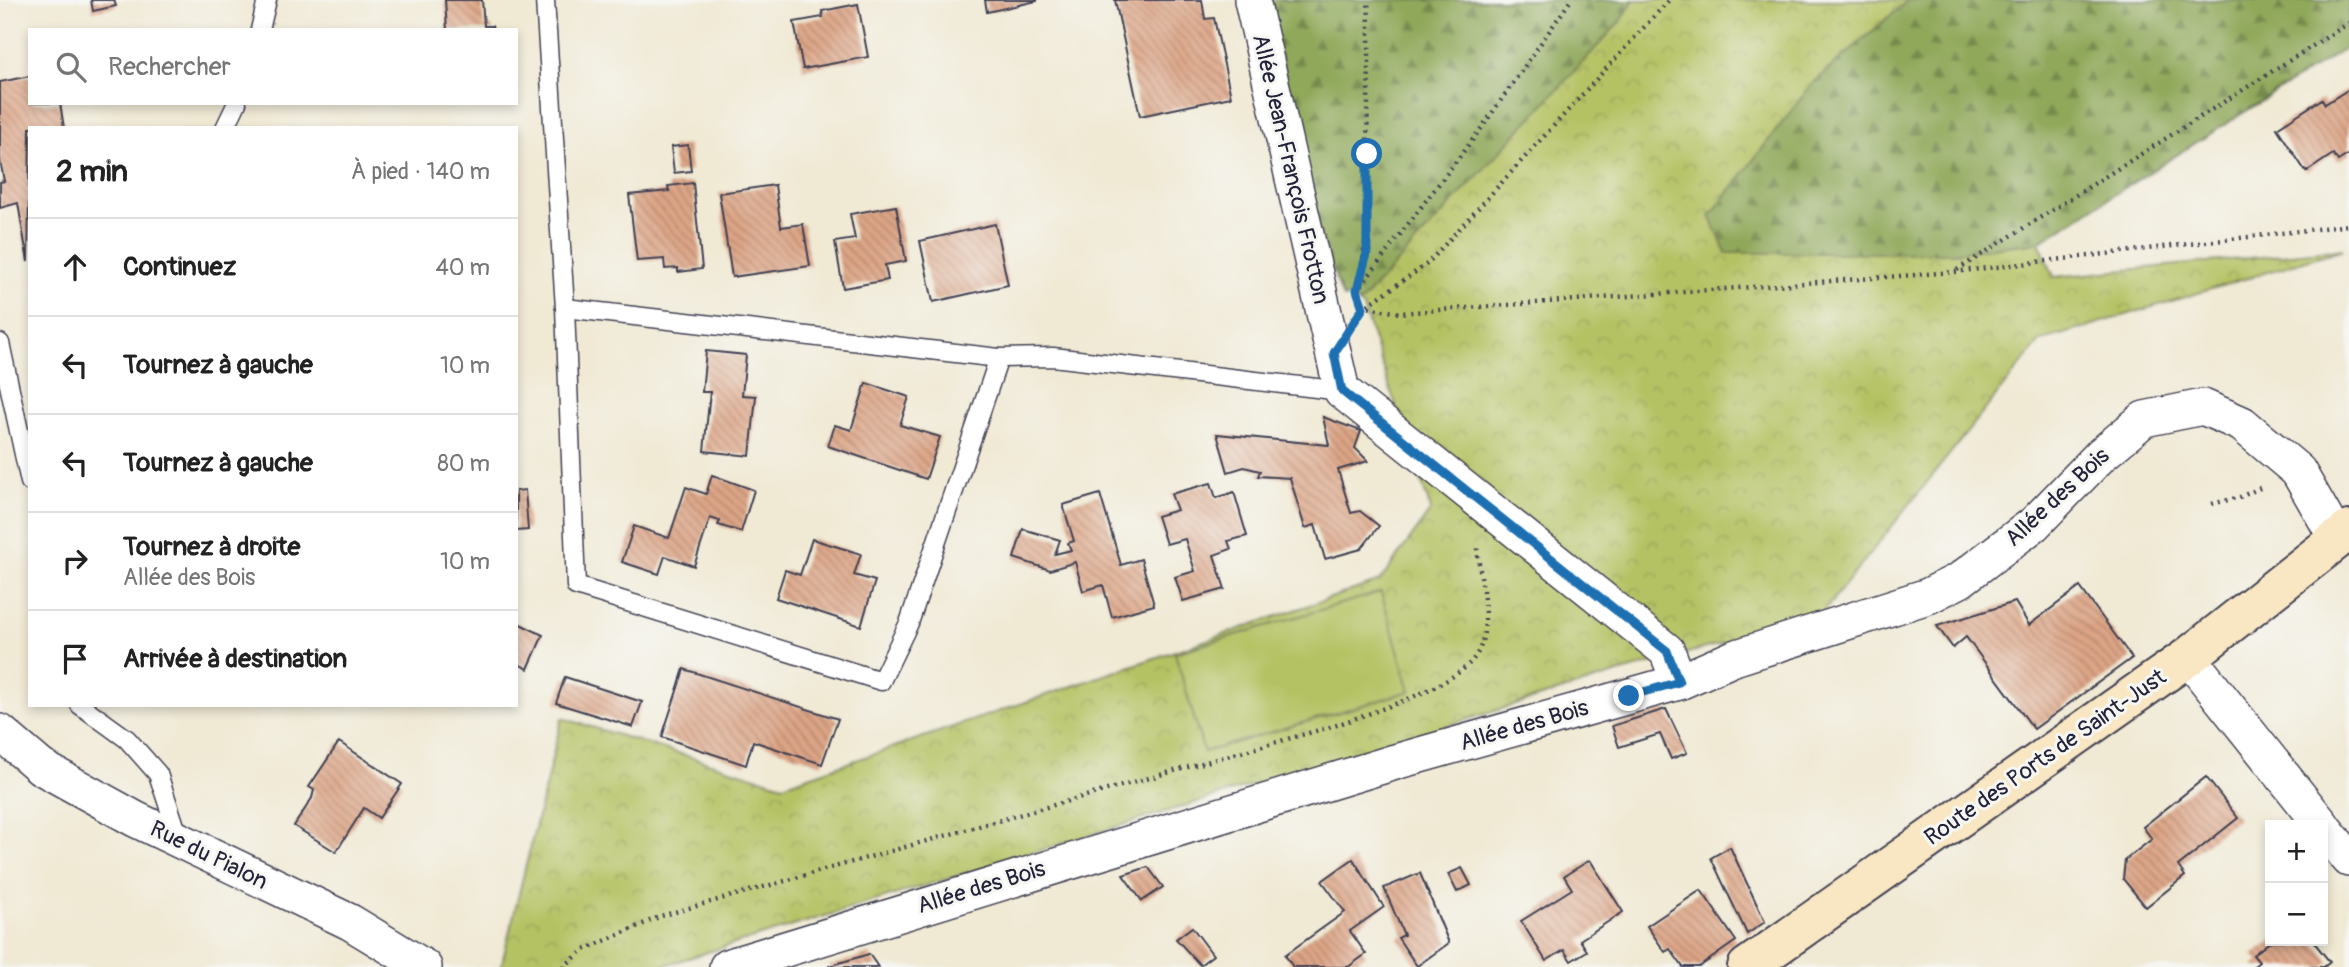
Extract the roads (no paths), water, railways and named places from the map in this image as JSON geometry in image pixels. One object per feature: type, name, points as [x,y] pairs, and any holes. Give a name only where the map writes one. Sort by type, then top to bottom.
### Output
[{"type":"main road","name":"Route des Ports de Saint-Just","points":[[1748,967],[2188,657],[2343,534]]},
{"type":"street","name":"Allée Jean-François Frotton","points":[[1252,0],[1342,391]]},
{"type":"street","points":[[1342,391],[1667,651],[1679,682]]},
{"type":"street","name":"Allée des Bois","points":[[727,967],[1395,762],[1679,682],[1734,658],[1928,596],[1960,580],[2034,524],[2101,455],[2144,419],[2203,407],[2242,424],[2298,471],[2343,534]]},
{"type":"street","points":[[2188,657],[2317,820]]},
{"type":"street","name":"Rue du Pialon","points":[[0,732],[41,767],[180,841],[350,922],[424,967]]},
{"type":"street","points":[[2328,833],[2349,859]]},
{"type":"lane","points":[[260,28],[267,0]]},
{"type":"lane","points":[[545,0],[565,308],[576,586],[881,681],[909,623],[999,358]]},
{"type":"lane","points":[[226,126],[236,105]]},
{"type":"lane","points":[[565,308],[999,358],[1054,357],[1342,391]]},
{"type":"lane","points":[[0,343],[28,473]]},
{"type":"lane","points":[[83,707],[127,739],[158,774],[180,841]]}]
